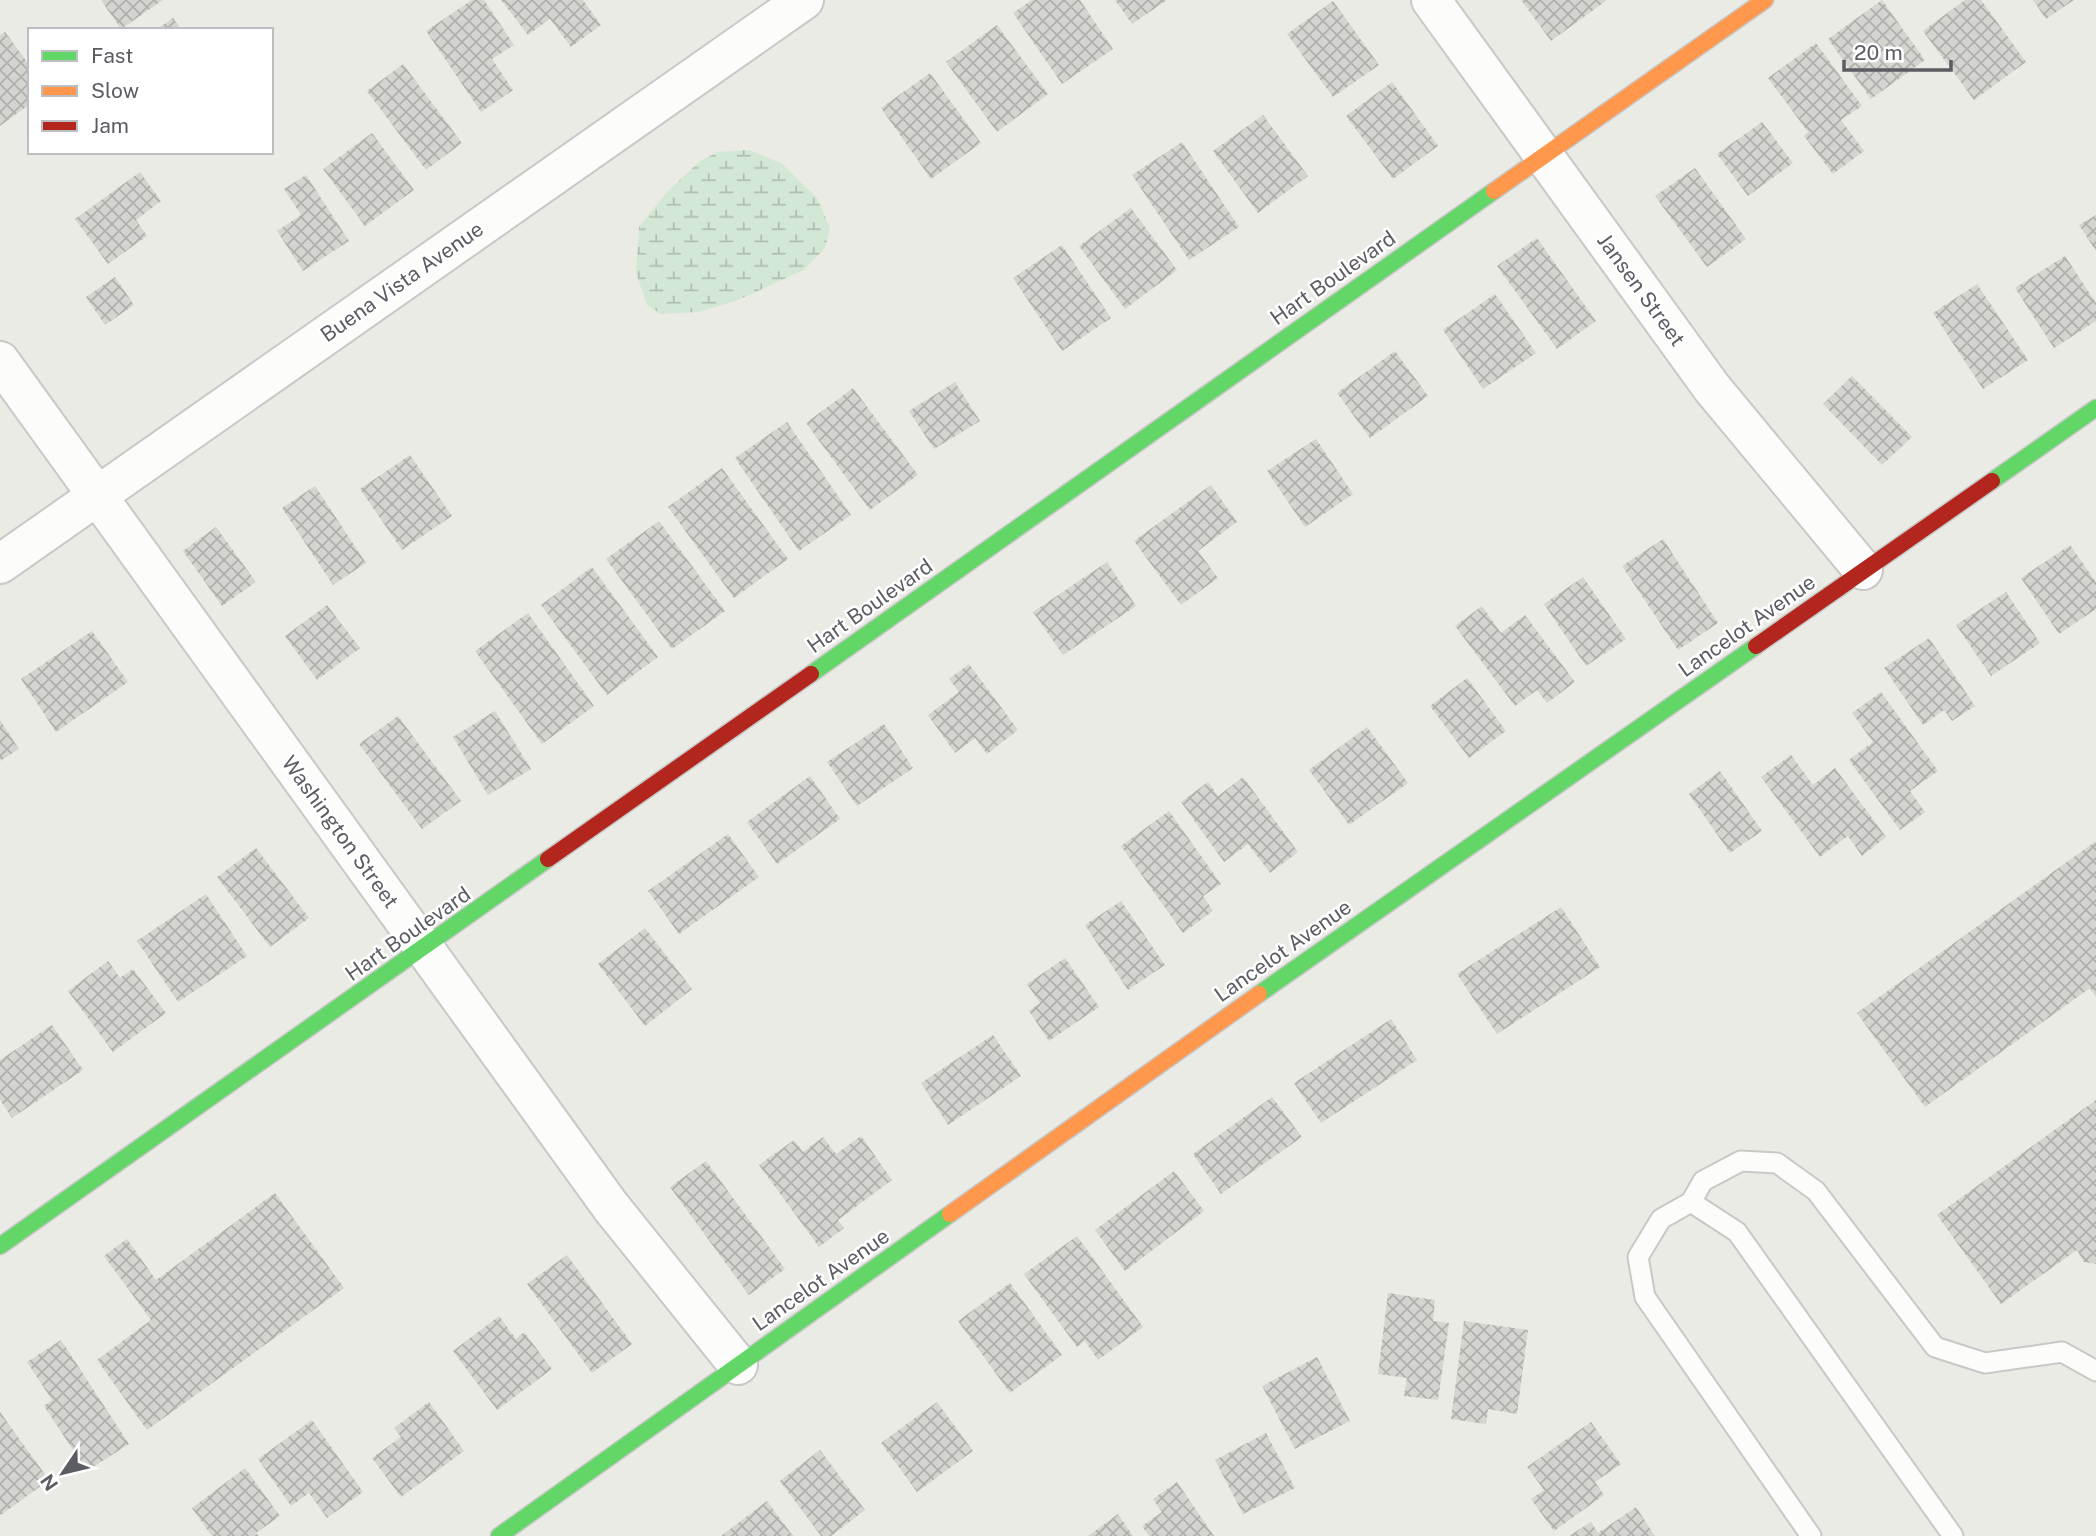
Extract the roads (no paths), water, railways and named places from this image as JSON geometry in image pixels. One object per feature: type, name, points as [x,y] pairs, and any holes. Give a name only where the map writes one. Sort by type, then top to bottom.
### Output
[{"type":"street","name":"Buena Vista Avenue","points":[[0,564],[804,0]]},
{"type":"street","name":"Jansen Street","points":[[1431,0],[1712,388],[1863,570]]},
{"type":"street","name":"Hart Boulevard","points":[[0,1246],[1765,0]]},
{"type":"street","name":"Washington Street","points":[[0,361],[611,1206],[738,1365]]},
{"type":"street","name":"Lancelot Avenue","points":[[499,1536],[1269,987],[2096,408]]},
{"type":"lane","points":[[1811,1536],[1645,1297],[1638,1257],[1661,1219],[1691,1202],[1703,1181],[1741,1161],[1777,1163],[1816,1191],[1935,1347],[1985,1363],[2062,1352],[2096,1371]]},
{"type":"lane","points":[[1691,1202],[1737,1232],[1953,1536]]}]
